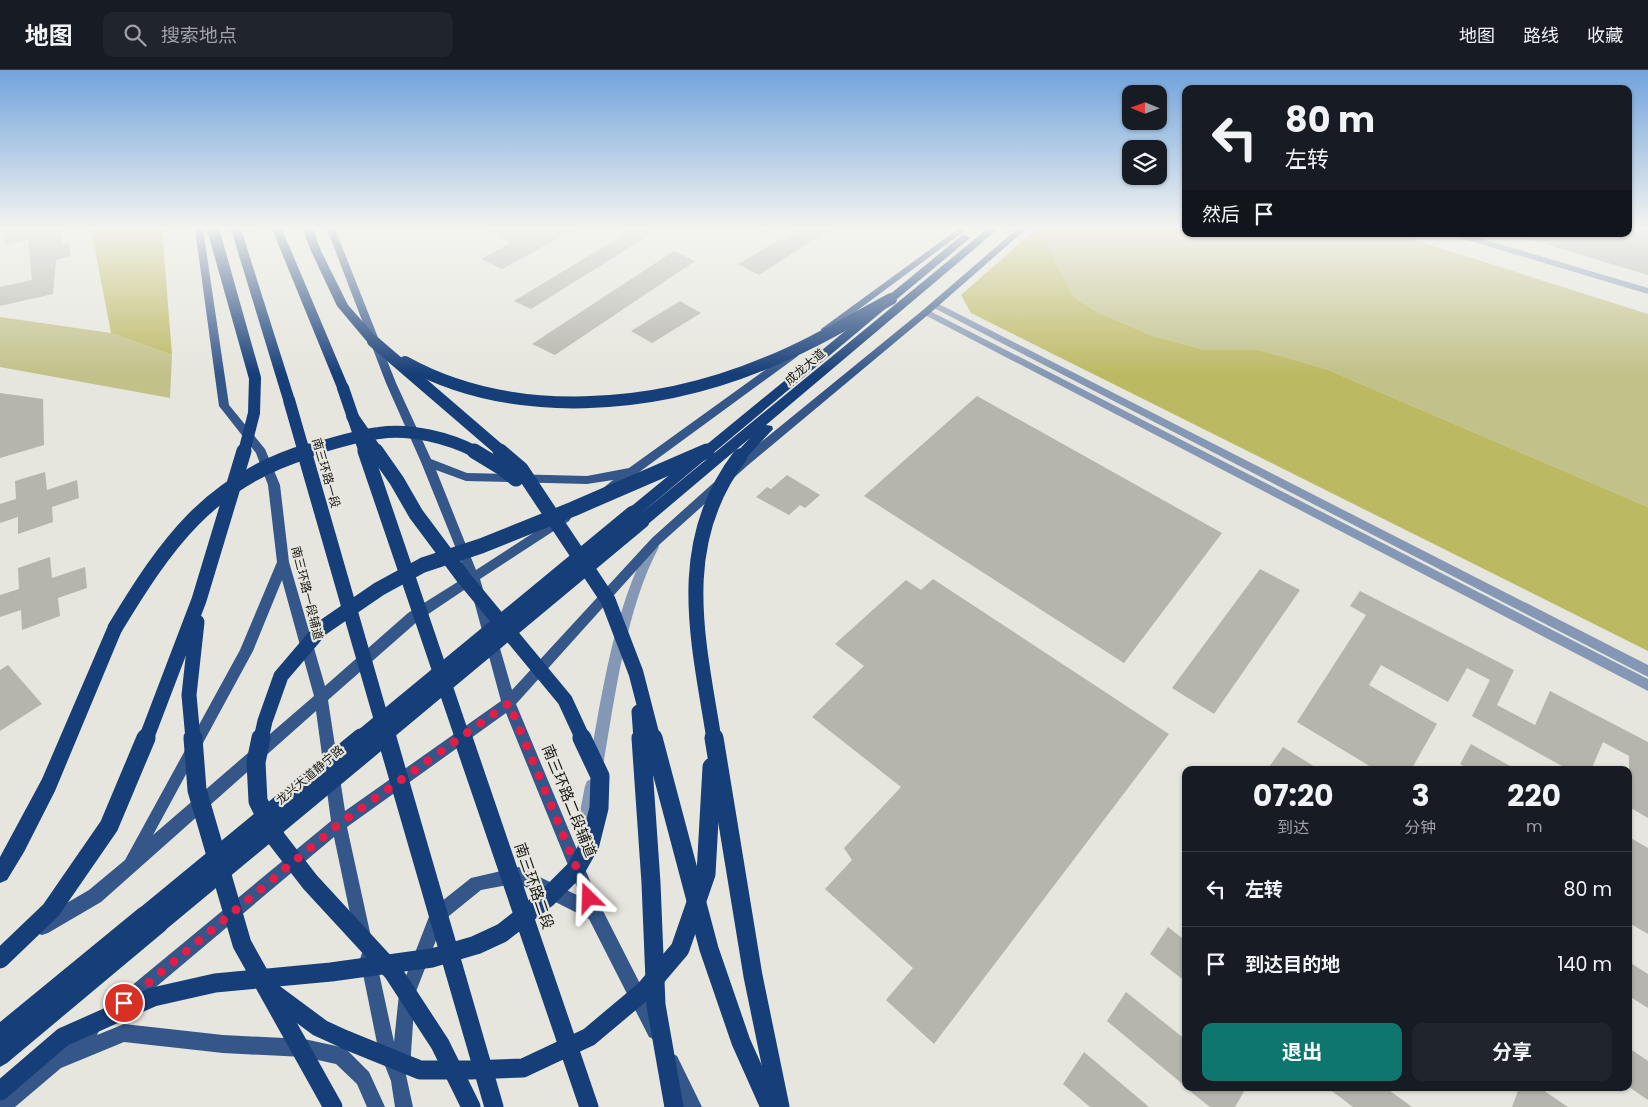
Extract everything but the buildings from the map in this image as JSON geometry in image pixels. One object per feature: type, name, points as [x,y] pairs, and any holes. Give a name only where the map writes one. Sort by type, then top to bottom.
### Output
[{"type":"highway","points":[[0,959],[51,910],[109,826],[152,724],[199,600],[254,413],[255,378],[227,277]]},
{"type":"highway","name":"南三环路一段","points":[[251,277],[289,400],[494,1107]]},
{"type":"highway","points":[[0,1091],[63,1037],[154,997],[215,983],[331,972],[432,958],[476,945],[502,933],[547,898],[576,869],[590,844],[599,808],[600,776],[565,700],[463,577],[416,514],[397,481],[352,416],[343,388],[297,277]]},
{"type":"highway","points":[[328,277],[342,306],[373,341],[521,469],[608,600],[636,674],[709,949],[741,1042],[770,1107]]},
{"type":"highway","name":"成龙大道","points":[[637,517],[924,277]]},
{"type":"highway","points":[[373,341],[413,367],[464,386],[534,401],[609,403],[674,393],[723,380],[764,364],[897,301]]},
{"type":"highway","points":[[780,1107],[753,976],[713,740],[696,627],[696,568],[706,516],[727,473],[740,456],[780,416],[852,358],[897,301]]},
{"type":"highway","name":"成龙大道","points":[[637,517],[707,451],[897,301]]},
{"type":"highway","name":"南三环路二段","points":[[352,416],[589,1107]]},
{"type":"highway","points":[[0,874],[13,854],[65,749],[115,628],[152,567],[189,522],[239,481],[278,461],[330,444],[384,432],[434,438],[468,447],[502,467],[547,506]]},
{"type":"highway","points":[[471,1107],[440,1044],[393,972],[310,882],[276,838],[258,801],[256,762],[265,722],[281,676],[322,628],[379,589],[423,565],[481,546],[564,513],[707,451]]},
{"type":"highway","name":"龙兴大道静宁路","points":[[0,1035],[637,517]]},
{"type":"highway","name":"龙兴大道静宁路","points":[[0,1056],[637,517]]},
{"type":"highway","points":[[199,600],[189,695],[196,790],[242,944],[333,1107]]},
{"type":"highway","points":[[636,674],[651,883],[656,1006],[674,1107]]},
{"type":"highway","points":[[267,988],[320,1028],[420,1070],[523,1068],[589,1037],[645,990],[680,949],[706,874],[713,740]]},
{"type":"main road","name":"南三环路一段辅道","points":[[205,277],[224,406],[261,452],[274,485],[283,562],[321,698],[339,824]]},
{"type":"main road","points":[[350,277],[391,383],[427,462],[474,579]]},
{"type":"main road","points":[[0,952],[95,896],[413,617],[474,579],[641,467],[911,277]]},
{"type":"main road","points":[[1,1107],[50,1064],[339,824],[509,703],[656,541],[743,463],[967,277]]},
{"type":"main road","points":[[427,462],[466,477],[587,480],[609,477],[641,467]]},
{"type":"main road","points":[[95,896],[133,858],[246,651],[283,562]]},
{"type":"main road","name":"南三环路二段辅道","points":[[474,579],[509,703],[595,913],[693,1107]]},
{"type":"main road","points":[[339,824],[387,1048],[400,1081],[404,1107]]},
{"type":"main road","points":[[400,1081],[407,994],[438,915],[477,883],[519,875],[595,913]]},
{"type":"main road","points":[[50,1064],[124,1033],[223,1044],[304,1048],[341,1056],[363,1078],[376,1107]]},
{"type":"street","points":[[1602,277],[1648,291]]},
{"type":"street","points":[[931,309],[1648,671]]},
{"type":"street","points":[[931,309],[1648,685]]},
{"type":"street","points":[[578,869],[606,708],[633,589],[641,567],[656,541]]},
{"type":"shaded area","points":[[100,277],[166,277],[172,355],[111,333]]},
{"type":"shaded area","points":[[981,277],[1064,277],[1073,296],[1097,312],[1153,336],[1206,350],[1259,350],[1326,369],[1648,507],[1648,651],[971,313],[961,295]]},
{"type":"shaded area","points":[[1064,277],[1533,277],[1648,314],[1648,507],[1326,369],[1259,350],[1206,350],[1153,336],[1097,312],[1073,296]]},
{"type":"shaded area","points":[[0,317],[111,333],[172,355],[170,398],[0,367]]},
{"type":"route","points":[[124,1003],[339,824],[509,703],[589,898]]}]
